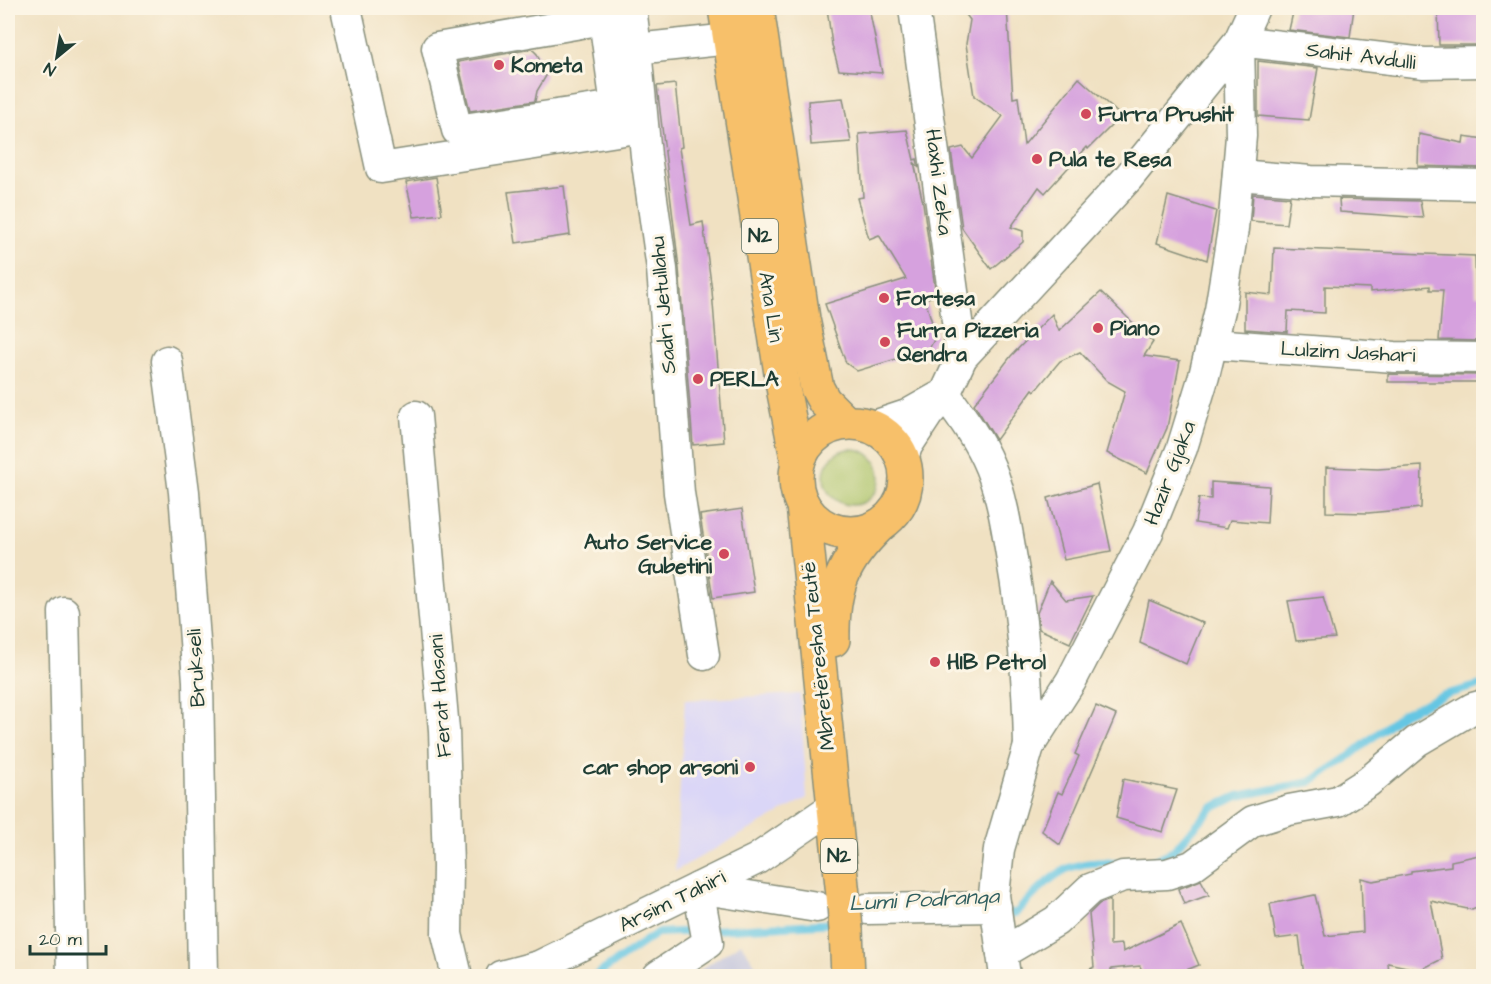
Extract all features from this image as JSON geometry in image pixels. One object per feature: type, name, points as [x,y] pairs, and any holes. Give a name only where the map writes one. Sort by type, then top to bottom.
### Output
[{"type":"main road","name":"Ana Lin","points":[[757,8],[803,319],[817,388],[824,401],[859,425]]},
{"type":"main road","name":"Ana Lin","points":[[728,23],[780,371],[798,464]]},
{"type":"main road","points":[[798,464],[808,444],[816,436],[835,425],[859,425]]},
{"type":"main road","name":"N2","points":[[859,425],[890,439],[903,458],[906,477],[903,496],[890,517],[880,525]]},
{"type":"main road","name":"N2","points":[[798,464],[796,477],[803,505]]},
{"type":"main road","points":[[803,505],[820,523],[843,532],[862,531],[880,525]]},
{"type":"main road","name":"Mbretëresha Teutë","points":[[803,505],[848,976]]},
{"type":"main road","name":"Mbretëresha Teutë","points":[[833,807],[832,604],[842,575],[857,547],[880,525]]},
{"type":"street","points":[[346,8],[381,168],[643,127]]},
{"type":"street","name":"Haxhi Zeka","points":[[914,8],[962,357]]},
{"type":"street","points":[[903,458],[922,422],[945,394],[962,357],[1128,178],[1239,41],[1254,8]]},
{"type":"street","name":"Sadri Jetullahu","points":[[604,19],[632,15],[643,127],[662,269],[679,493],[704,654]]},
{"type":"street","points":[[604,19],[616,106],[457,130],[437,48],[604,19]]},
{"type":"street","points":[[636,50],[728,23]]},
{"type":"street","name":"Sahit Avdulli","points":[[1239,41],[1424,63],[1484,62]]},
{"type":"street","name":"Hazir Gjaka","points":[[1000,932],[999,849],[1029,746],[1071,681],[1148,532],[1182,448],[1212,344],[1233,229],[1238,175],[1241,136],[1239,41]]},
{"type":"street","points":[[1238,175],[1311,181],[1484,185]]},
{"type":"street","name":"Lulzim Jashari","points":[[1212,344],[1395,357],[1484,358]]},
{"type":"street","name":"Brukseli","points":[[167,361],[184,492],[198,681],[203,976]]},
{"type":"street","points":[[859,425],[907,415],[945,394]]},
{"type":"street","name":"Hazir Gjaka","points":[[945,394],[969,427],[990,467],[1006,519],[1023,622],[1028,681],[1029,746]]},
{"type":"street","name":"Ferat Hasani","points":[[416,416],[444,730],[448,866],[447,934],[457,976]]},
{"type":"street","points":[[64,612],[72,976]]},
{"type":"street","points":[[658,976],[708,943],[700,901],[843,913],[1000,932],[1056,921],[1090,889],[1123,876],[1167,874],[1192,866],[1253,821],[1289,810],[1338,801],[1368,782],[1417,741],[1473,708],[1484,705]]},
{"type":"street","name":"Arsim Tahiri","points":[[501,976],[539,966],[700,901],[833,807]]},
{"type":"shaded area","points":[[800,694],[807,798],[675,871],[685,700]]},
{"type":"shaded area","points":[[741,943],[763,976],[691,976]]},
{"type":"green space","points":[[846,449],[858,449],[868,453],[876,461],[880,477],[876,493],[868,501],[858,505],[846,505],[836,501],[828,493],[824,483],[824,471],[828,461],[836,453]]},
{"type":"building","points":[[827,8],[869,8],[882,73],[839,70],[832,45]]},
{"type":"building","points":[[961,8],[1007,8],[1013,98],[1018,97],[1024,145],[1079,78],[1121,116],[1088,149],[1087,147],[1045,193],[1039,187],[1011,227],[1023,231],[1023,242],[991,269],[962,228],[951,150],[963,147],[972,158],[1003,116],[974,96],[966,44],[970,20]]},
{"type":"building","points":[[1294,8],[1354,8],[1350,37],[1289,30]]},
{"type":"building","points":[[1438,8],[1484,8],[1484,45],[1439,45]]},
{"type":"building","name":"Kometa","points":[[532,49],[537,54],[546,76],[537,91],[535,101],[470,111],[458,62]]},
{"type":"building","points":[[1258,61],[1318,68],[1309,120],[1258,116]]},
{"type":"building","points":[[675,84],[682,147],[679,148],[691,225],[703,222],[712,291],[724,442],[693,445],[679,268],[657,86]]},
{"type":"building","points":[[843,98],[851,142],[811,145],[808,101]]},
{"type":"building","points":[[907,130],[914,160],[917,159],[919,168],[914,162],[923,203],[936,295],[925,299],[936,336],[929,349],[857,371],[846,363],[825,304],[906,279],[879,235],[869,239],[857,198],[863,197],[859,134]]},
{"type":"building","points":[[1419,134],[1463,143],[1464,136],[1484,139],[1484,168],[1418,166]]},
{"type":"building","points":[[436,177],[442,214],[414,217],[406,182]]},
{"type":"building","points":[[564,186],[570,235],[516,243],[508,192]]},
{"type":"building","points":[[1253,194],[1290,197],[1286,224],[1251,221]]},
{"type":"building","points":[[1168,196],[1216,211],[1207,260],[1157,243]]},
{"type":"building","points":[[1339,199],[1420,201],[1423,218],[1340,212]]},
{"type":"building","points":[[1274,248],[1475,256],[1476,295],[1483,295],[1480,341],[1439,340],[1443,290],[1430,290],[1430,286],[1370,292],[1370,288],[1325,286],[1325,313],[1288,311],[1287,332],[1245,329],[1245,292],[1272,295]]},
{"type":"building","points":[[1101,292],[1153,342],[1144,356],[1180,361],[1167,428],[1147,473],[1107,453],[1125,391],[1107,381],[1080,352],[1060,361],[1035,391],[1033,389],[996,440],[974,404],[1011,356],[1052,314],[1059,331]]},
{"type":"building","points":[[1388,374],[1480,375],[1480,382],[1388,382]]},
{"type":"building","points":[[1422,466],[1421,508],[1368,513],[1326,512],[1326,467],[1378,469]]},
{"type":"building","points":[[1211,482],[1269,486],[1267,523],[1230,520],[1227,528],[1195,523],[1199,498],[1211,499]]},
{"type":"building","points":[[1097,484],[1111,551],[1064,560],[1048,498]]},
{"type":"building","name":"Auto Service Gubetini","points":[[742,509],[754,592],[713,598],[700,515]]},
{"type":"building","points":[[1050,581],[1066,600],[1093,596],[1070,643],[1039,629],[1037,613]]},
{"type":"building","points":[[1323,597],[1335,638],[1296,641],[1288,601]]},
{"type":"building","points":[[1149,600],[1203,623],[1186,664],[1140,643]]},
{"type":"building","points":[[1096,706],[1116,715],[1060,845],[1042,831],[1058,792],[1062,794],[1079,756],[1075,754]]},
{"type":"building","points":[[1123,779],[1177,790],[1163,832],[1116,818]]},
{"type":"building","points":[[1484,854],[1484,905],[1472,910],[1431,901],[1442,959],[1420,970],[1388,963],[1389,974],[1304,976],[1299,936],[1276,939],[1270,904],[1315,895],[1325,936],[1363,932],[1361,878],[1373,881],[1411,874],[1411,871],[1451,866],[1451,861]]},
{"type":"building","points":[[1201,880],[1209,895],[1184,904],[1178,889]]},
{"type":"building","points":[[1110,900],[1110,945],[1122,944],[1123,952],[1181,924],[1199,965],[1171,976],[1144,976],[1140,966],[1111,969],[1111,976],[1095,976],[1094,970],[1090,969],[1094,967],[1089,914],[1099,904]]},
{"type":"waterway","name":"Lumi Podranqa","points":[[1148,863],[1172,852],[1212,808],[1238,796],[1310,782],[1346,759],[1402,714],[1444,695],[1484,684]]},
{"type":"waterway","name":"Lumi Podranqa","points":[[1002,914],[1016,913],[1042,886],[1064,870],[1089,863],[1127,863]]},
{"type":"waterway","name":"Lumi Podranqa","points":[[712,930],[837,923]]},
{"type":"waterway","name":"Lumi Podranqa","points":[[595,976],[657,933],[700,931]]},
{"type":"place","name":"Kometa","points":[[499,65]]},
{"type":"place","name":"Furra Prushit","points":[[1086,114]]},
{"type":"place","name":"Pula te Resa","points":[[1037,159]]},
{"type":"place","name":"Fortesa","points":[[884,298]]},
{"type":"place","name":"Piano","points":[[1098,328]]},
{"type":"place","name":"Furra Pizzeria Qendra","points":[[885,342]]},
{"type":"place","name":"PERLA","points":[[698,379]]},
{"type":"place","name":"Auto Service Gubetini","points":[[724,554]]},
{"type":"place","name":"HIB Petrol","points":[[935,662]]},
{"type":"place","name":"car shop arsoni","points":[[750,767]]}]
